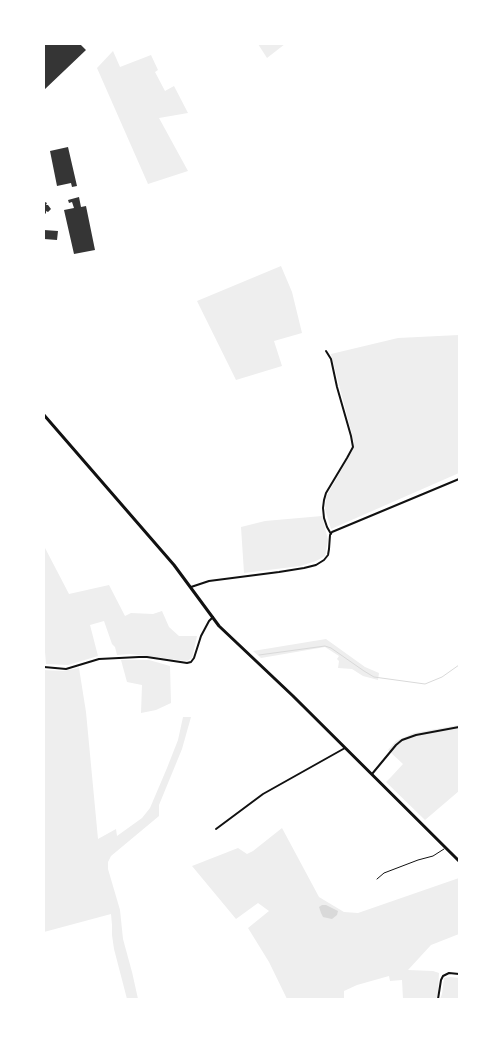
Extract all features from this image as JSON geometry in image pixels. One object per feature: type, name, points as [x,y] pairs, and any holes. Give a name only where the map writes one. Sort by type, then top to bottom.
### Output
[{"type":"main road","points":[[44,415],[166,555],[191,586],[212,618],[346,747],[459,861]]},
{"type":"street","points":[[191,586],[204,582],[288,571],[316,565],[328,555],[331,534],[324,518],[324,500],[326,493],[353,447],[336,387],[331,359],[326,351]]},
{"type":"street","points":[[331,534],[334,531],[459,479]]},
{"type":"street","points":[[44,667],[66,669],[99,660],[143,657],[188,663],[194,658],[201,636],[212,618]]},
{"type":"street","points":[[372,774],[399,742],[416,735],[459,727]]},
{"type":"street","points":[[216,829],[259,797],[346,747]]},
{"type":"street","points":[[438,999],[440,982],[443,976],[449,973],[459,974]]},
{"type":"lane","points":[[377,879],[384,873],[433,856],[446,848]]},
{"type":"shaded area","points":[[258,44],[285,44],[267,58]]},
{"type":"shaded area","points":[[113,51],[120,67],[151,55],[158,70],[155,72],[165,91],[174,86],[188,113],[159,118],[188,171],[148,184],[97,68]]},
{"type":"shaded area","points":[[281,266],[292,292],[302,333],[274,341],[282,366],[236,380],[197,301]]},
{"type":"shaded area","points":[[459,335],[459,473],[331,529],[325,509],[326,497],[354,448],[354,442],[331,354],[398,338]]},
{"type":"shaded area","points":[[322,516],[328,540],[325,556],[300,566],[244,573],[241,527],[265,521]]},
{"type":"shaded area","points":[[44,546],[69,594],[109,585],[125,616],[131,613],[153,614],[162,611],[169,627],[179,636],[197,636],[192,658],[187,661],[130,654],[117,655],[104,621],[90,625],[98,656],[68,665],[46,664],[44,640]]},
{"type":"shaded area","points":[[326,639],[365,667],[379,673],[378,680],[363,676],[352,669],[338,668],[339,661],[337,659],[339,656],[325,647],[261,658],[253,651]]},
{"type":"shaded area","points":[[121,660],[149,660],[170,666],[171,703],[156,710],[141,713],[142,685],[127,682]]},
{"type":"shaded area","points":[[79,668],[86,712],[98,839],[116,829],[117,836],[142,818],[150,808],[178,740],[183,717],[191,717],[182,749],[159,805],[159,816],[111,856],[108,862],[108,869],[120,910],[123,939],[138,999],[127,999],[114,949],[111,914],[44,932],[44,670],[63,671]]},
{"type":"shaded area","points":[[459,725],[459,791],[425,820],[386,782],[403,764],[388,750],[396,741],[414,733]]},
{"type":"shaded area","points":[[282,828],[319,897],[344,912],[358,913],[459,878],[459,934],[431,945],[408,970],[439,973],[436,999],[403,999],[402,980],[390,981],[389,976],[357,985],[344,991],[344,999],[287,999],[269,962],[248,928],[269,911],[258,903],[236,919],[192,866],[238,848],[247,854]]},
{"type":"shaded area","points":[[322,905],[338,911],[337,915],[332,919],[323,917],[319,907]]},
{"type":"shaded area","points":[[444,978],[459,978],[459,999],[440,999]]},
{"type":"building","points":[[44,44],[80,44],[86,50],[44,90]]},
{"type":"building","points":[[68,147],[77,186],[72,187],[71,183],[57,186],[50,151]]},
{"type":"building","points":[[79,197],[81,207],[86,206],[95,250],[74,254],[64,210],[74,208],[72,202],[69,203],[68,200]]},
{"type":"building","points":[[44,203],[51,209],[48,212],[46,211],[44,215]]},
{"type":"building","points":[[44,230],[58,231],[57,240],[44,239]]},
{"type":"waterway","points":[[259,655],[325,646],[331,648],[374,677],[425,684],[442,677],[459,665]]}]
